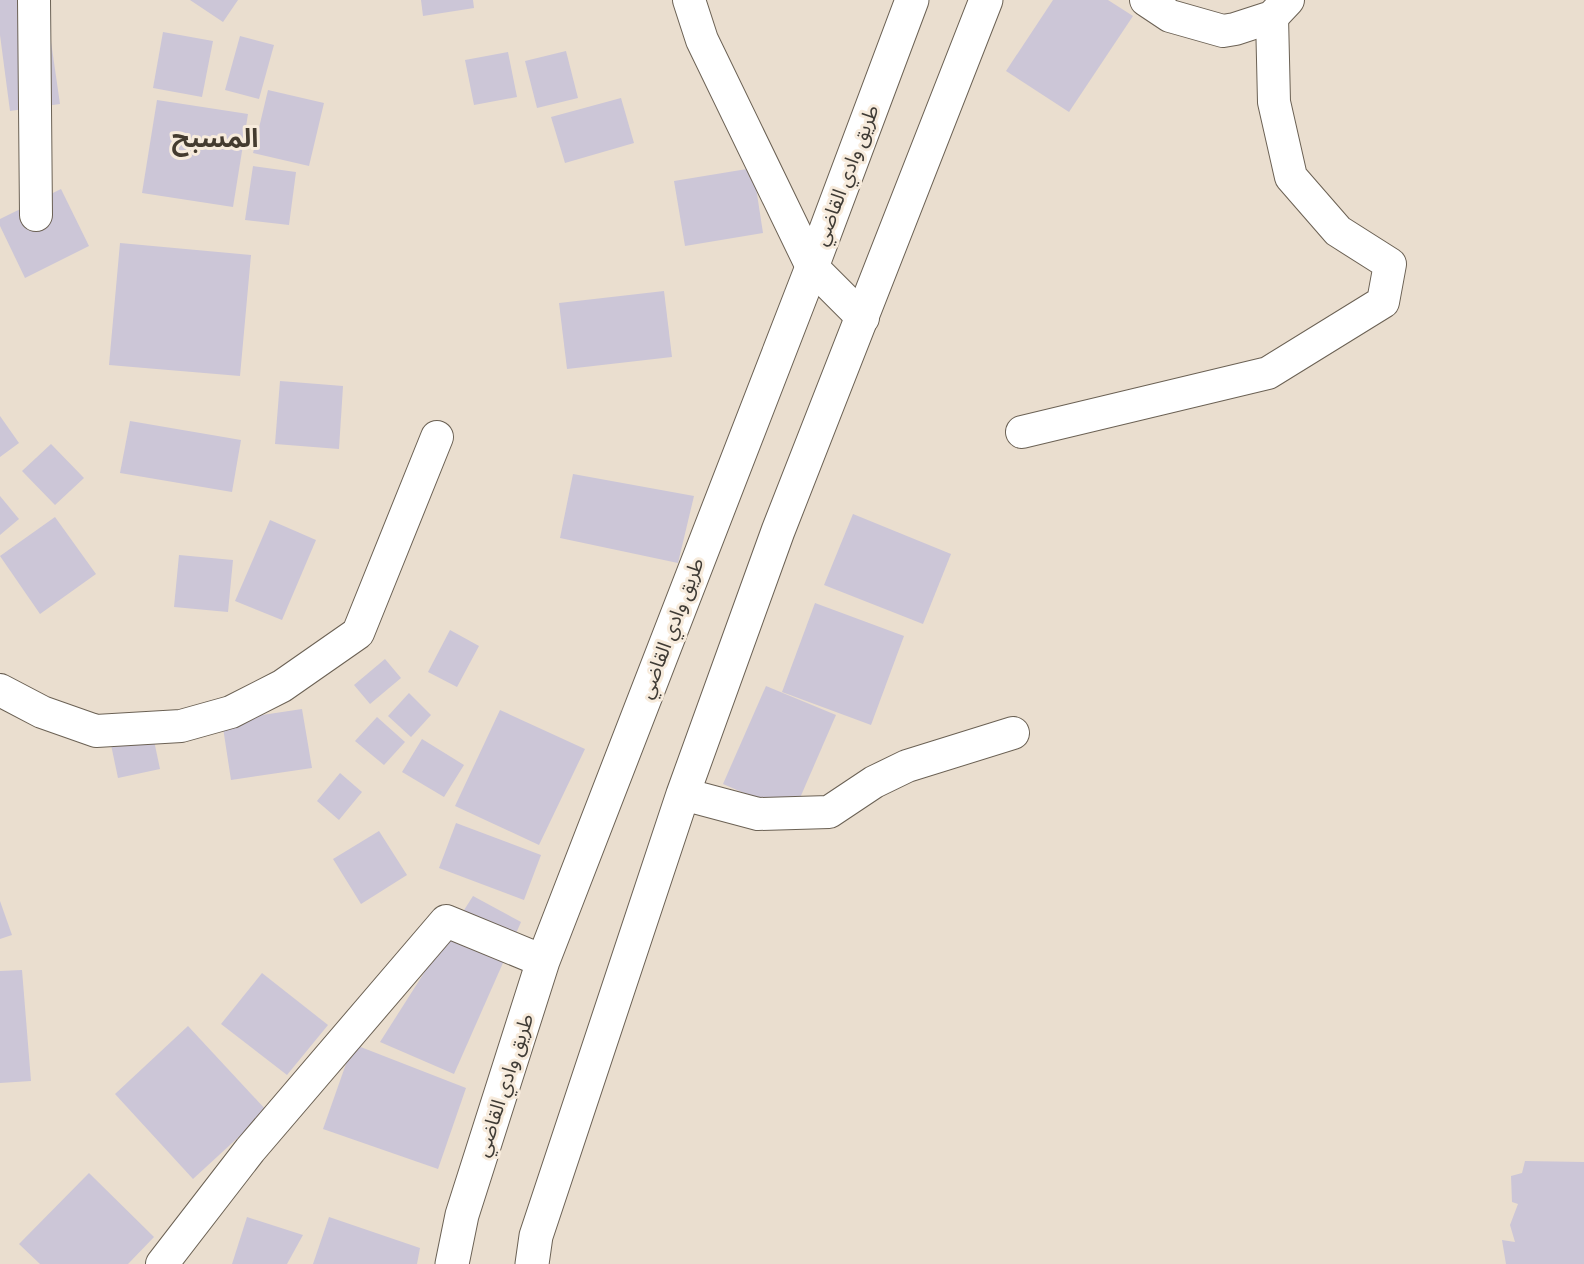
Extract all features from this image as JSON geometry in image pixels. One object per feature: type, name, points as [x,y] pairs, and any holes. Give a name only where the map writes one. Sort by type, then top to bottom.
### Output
[{"type":"main road","name":"طريق وادي القاضي","points":[[452,1264],[462,1215],[543,961],[812,267],[912,0]]},
{"type":"main road","points":[[532,1264],[536,1236],[683,794],[778,531],[986,0]]},
{"type":"street","points":[[33,0],[36,215]]},
{"type":"street","points":[[689,0],[702,40],[812,267],[863,318]]},
{"type":"street","points":[[1022,432],[1268,373],[1383,302],[1390,264],[1338,231],[1291,177],[1274,102],[1280,8],[1235,29],[1223,31],[1170,16],[1146,0]]},
{"type":"street","points":[[0,690],[42,712],[96,731],[181,726],[231,712],[282,686],[358,633],[437,437]]},
{"type":"street","points":[[683,794],[758,814],[829,812],[865,787],[907,766],[1013,733]]},
{"type":"street","points":[[162,1264],[250,1150],[446,921],[543,961]]},
{"type":"building","points":[[0,0],[45,0],[60,104],[10,111],[0,35]]},
{"type":"building","points":[[190,0],[238,0],[223,22]]},
{"type":"building","points":[[421,0],[473,0],[474,8],[423,16]]},
{"type":"building","points":[[1053,0],[1108,0],[1133,16],[1069,112],[1006,71]]},
{"type":"building","points":[[163,32],[213,41],[202,97],[153,88]]},
{"type":"building","points":[[240,36],[274,45],[259,99],[225,90]]},
{"type":"building","points":[[566,51],[578,98],[537,108],[525,61]]},
{"type":"building","points":[[508,52],[517,97],[474,105],[465,60]]},
{"type":"building","points":[[268,90],[324,103],[309,166],[253,153]]},
{"type":"building","points":[[621,98],[634,143],[565,163],[551,117]]},
{"type":"building","points":[[157,100],[248,114],[233,207],[142,193]]},
{"type":"building","points":[[253,166],[296,172],[289,225],[245,220]]},
{"type":"building","points":[[753,168],[763,233],[685,246],[674,181]]},
{"type":"building","points":[[61,189],[89,246],[25,278],[0,226],[0,219]]},
{"type":"building","points":[[120,243],[251,255],[240,376],[109,365]]},
{"type":"building","points":[[664,291],[672,357],[567,369],[559,303]]},
{"type":"building","points":[[280,381],[343,386],[339,449],[275,444]]},
{"type":"building","points":[[0,416],[19,443],[0,457]]},
{"type":"building","points":[[130,421],[241,440],[232,492],[120,473]]},
{"type":"building","points":[[51,444],[84,478],[55,505],[22,471]]},
{"type":"building","points":[[573,474],[694,496],[678,563],[560,538]]},
{"type":"building","points":[[0,496],[19,519],[0,535]]},
{"type":"building","points":[[853,514],[951,554],[923,624],[824,585]]},
{"type":"building","points":[[55,517],[96,574],[40,614],[0,556]]},
{"type":"building","points":[[270,520],[316,540],[282,620],[235,601]]},
{"type":"building","points":[[179,555],[233,560],[228,612],[174,607]]},
{"type":"building","points":[[815,603],[904,636],[871,725],[782,692]]},
{"type":"building","points":[[450,630],[479,646],[457,687],[428,672]]},
{"type":"building","points":[[385,659],[401,678],[370,704],[354,685]]},
{"type":"building","points":[[766,686],[836,715],[793,814],[723,784]]},
{"type":"building","points":[[409,693],[431,715],[411,737],[388,716]]},
{"type":"building","points":[[302,709],[312,768],[231,780],[222,721]]},
{"type":"building","points":[[500,710],[585,749],[539,845],[455,806]]},
{"type":"building","points":[[377,717],[405,742],[384,765],[355,741]]},
{"type":"building","points":[[152,731],[160,769],[118,778],[110,740]]},
{"type":"building","points":[[422,739],[464,765],[444,797],[402,772]]},
{"type":"building","points":[[340,773],[362,792],[339,820],[317,801]]},
{"type":"building","points":[[456,823],[541,855],[524,900],[439,868]]},
{"type":"building","points":[[379,831],[407,875],[361,904],[333,859]]},
{"type":"building","points":[[473,896],[521,922],[454,1074],[380,1042]]},
{"type":"building","points":[[0,901],[12,935],[0,939]]},
{"type":"building","points":[[22,970],[31,1081],[0,1083],[0,971]]},
{"type":"building","points":[[262,973],[328,1025],[287,1075],[221,1024]]},
{"type":"building","points":[[188,1026],[267,1111],[193,1179],[115,1094]]},
{"type":"building","points":[[353,1044],[466,1088],[438,1169],[323,1129]]},
{"type":"building","points":[[1525,1161],[1584,1162],[1584,1264],[1506,1264],[1502,1240],[1515,1242],[1510,1225],[1518,1204],[1512,1202],[1511,1176],[1522,1173]]},
{"type":"building","points":[[89,1173],[154,1237],[128,1264],[40,1264],[19,1244]]},
{"type":"building","points":[[247,1217],[303,1235],[287,1264],[232,1264]]},
{"type":"building","points":[[329,1217],[420,1248],[417,1264],[313,1264]]},
{"type":"district","name":"المسبح","points":[[215,138]]}]
